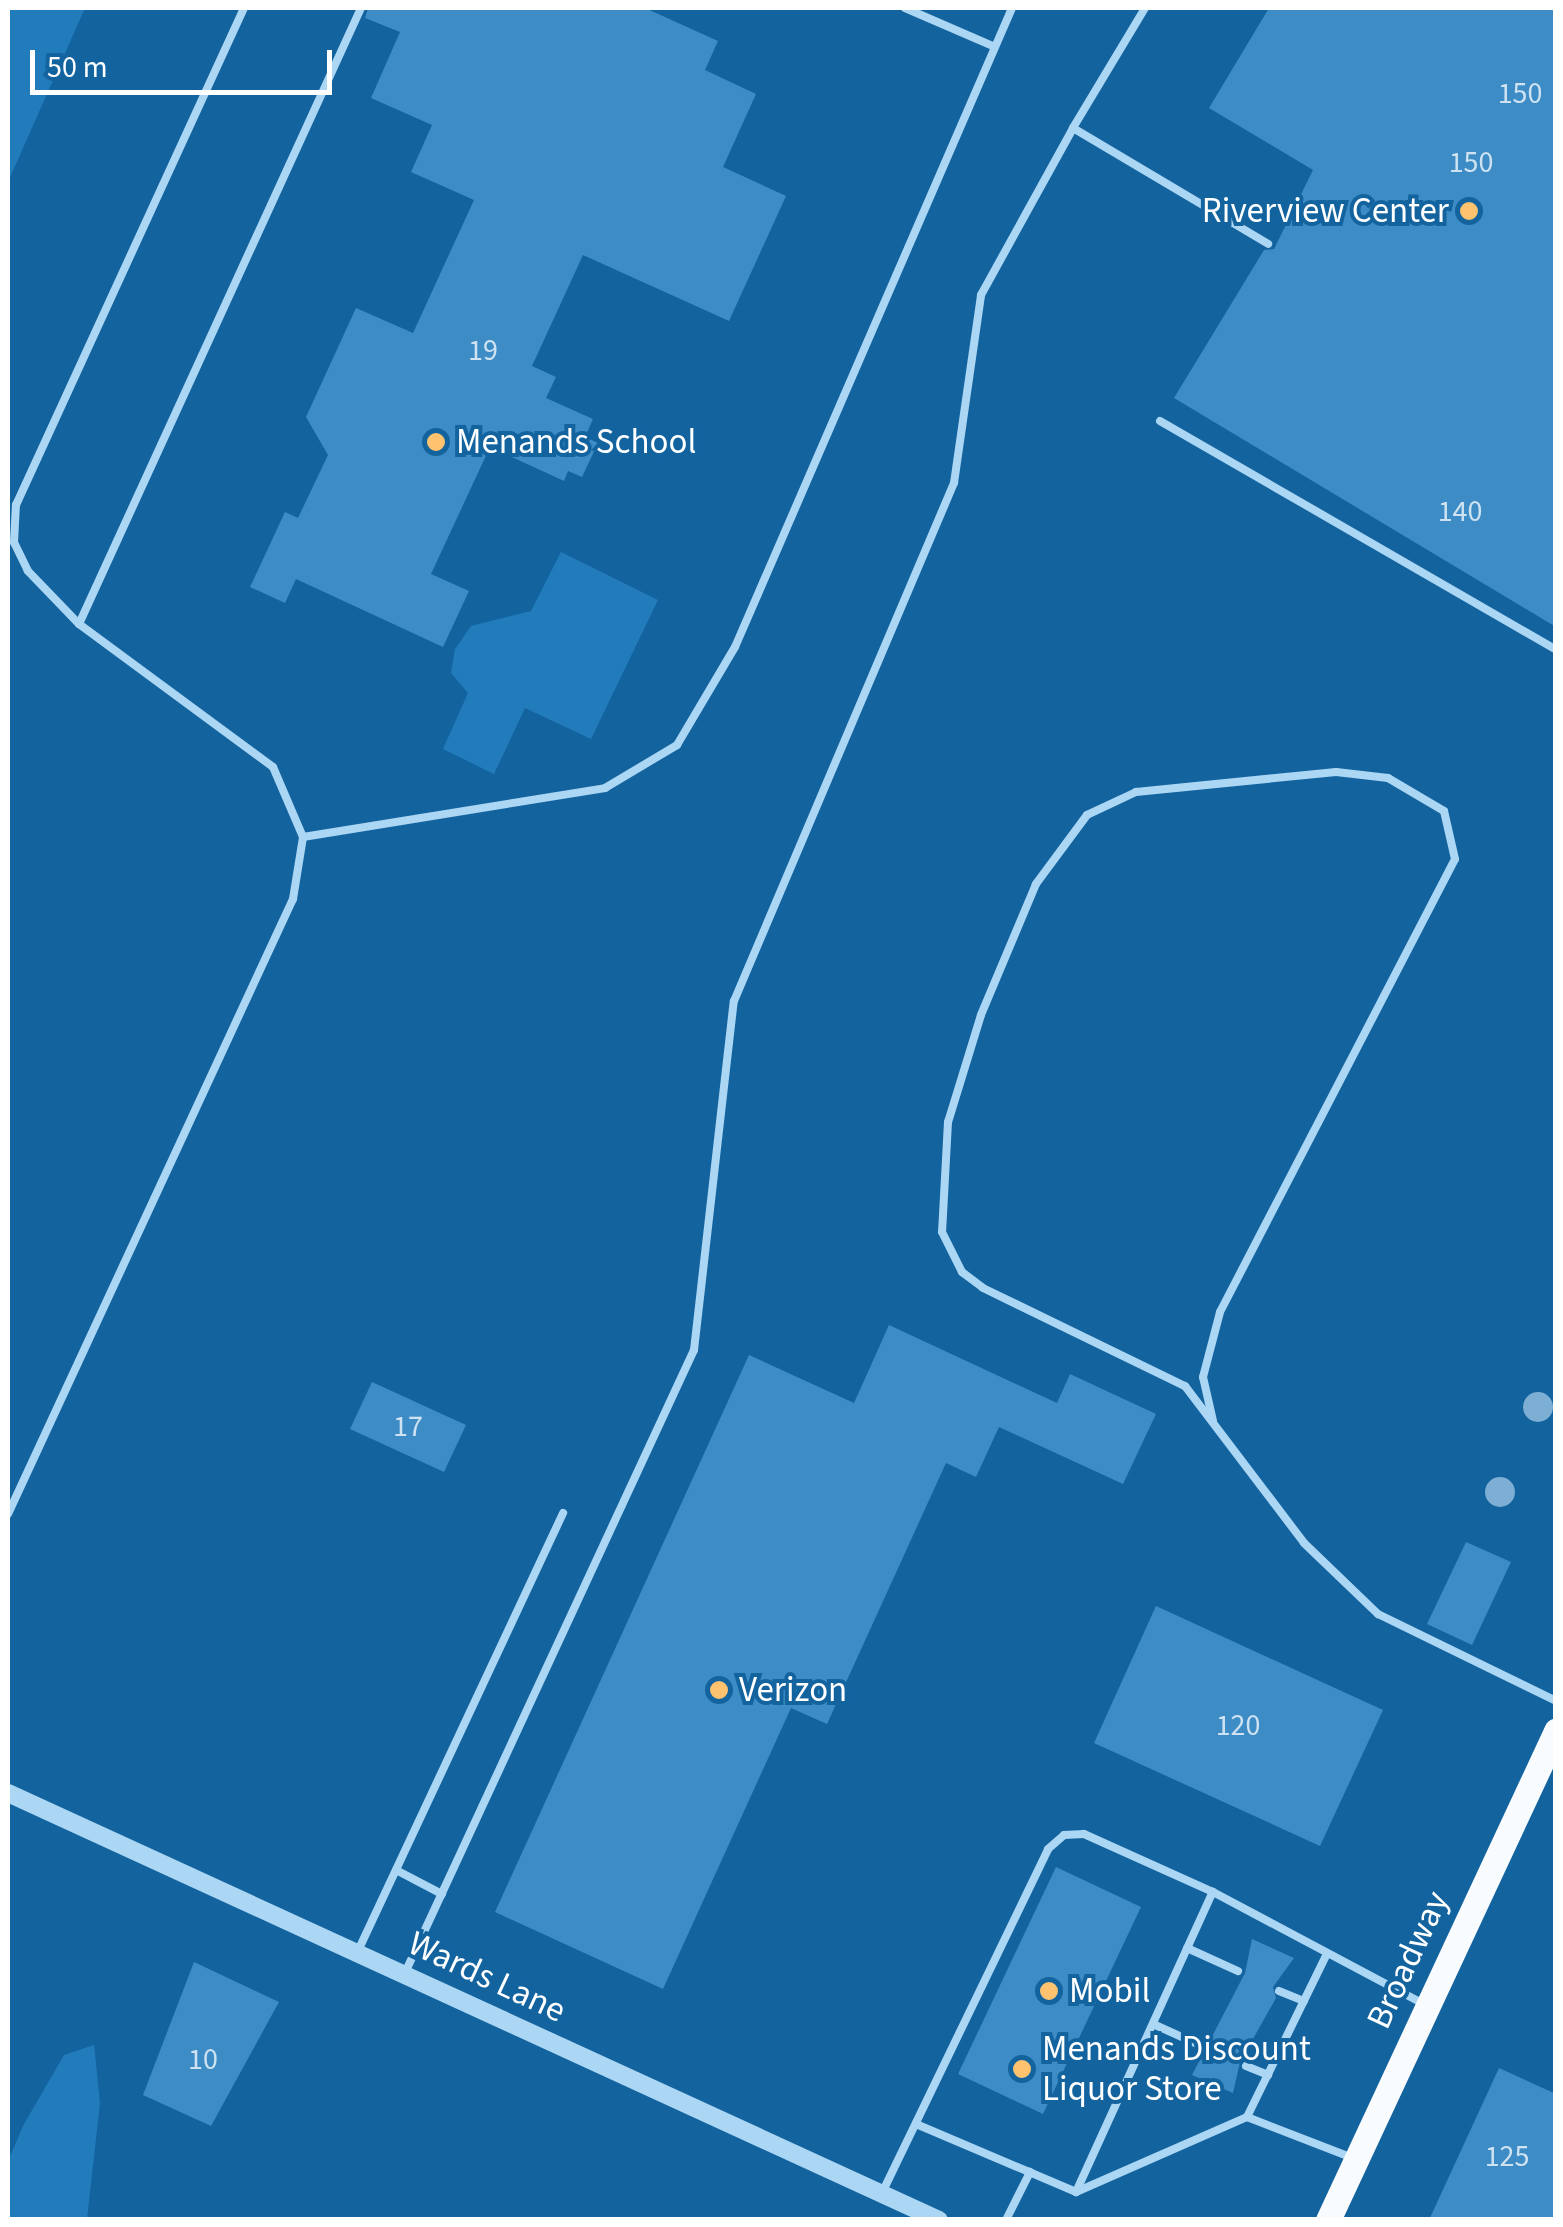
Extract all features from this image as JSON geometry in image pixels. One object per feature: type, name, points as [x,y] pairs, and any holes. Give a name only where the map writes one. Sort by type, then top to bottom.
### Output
[{"type":"main road","name":"Broadway","points":[[1328,2220],[1556,1731]]},
{"type":"street","name":"Wards Lane","points":[[8,1793],[939,2220]]},
{"type":"lane","points":[[8,1514],[293,898],[303,838],[287,786],[253,747],[79,624],[28,571],[14,542],[16,506],[244,8]]},
{"type":"lane","points":[[79,624],[361,8]]},
{"type":"lane","points":[[905,8],[994,46]]},
{"type":"lane","points":[[303,838],[605,788],[677,745],[735,646],[1012,8]]},
{"type":"lane","points":[[404,1975],[694,1350],[734,1002],[954,482],[981,295],[1145,8]]},
{"type":"lane","points":[[1073,128],[1268,244]]},
{"type":"lane","points":[[1160,421],[1556,650]]},
{"type":"lane","points":[[1212,1421],[1202,1377],[1220,1312],[1455,859],[1444,811],[1388,778],[1336,772],[1136,792],[1086,814],[1036,884],[948,1122],[942,1232],[962,1272],[1164,1372],[1212,1421],[1304,1543],[1378,1614],[1556,1701]]},
{"type":"lane","points":[[357,1953],[563,1514]]},
{"type":"lane","points":[[882,2194],[1048,1849],[1064,1835],[1084,1834],[1212,1892],[1426,2005]]},
{"type":"lane","points":[[396,1870],[442,1894]]},
{"type":"lane","points":[[1076,2192],[1212,1892]]},
{"type":"lane","points":[[1187,1948],[1238,1971]]},
{"type":"lane","points":[[916,2124],[1076,2192],[1247,2117],[1326,1954]]},
{"type":"lane","points":[[1280,1990],[1304,2001]]},
{"type":"lane","points":[[1152,2024],[1204,2047]]},
{"type":"lane","points":[[1246,2066],[1268,2075]]},
{"type":"lane","points":[[1247,2117],[1355,2158]]},
{"type":"lane","points":[[1006,2220],[1030,2172]]},
{"type":"shaded area","points":[[8,8],[85,8],[8,182]]},
{"type":"shaded area","points":[[561,552],[658,600],[591,739],[525,708],[494,774],[443,749],[468,693],[451,673],[455,649],[471,626],[531,611]]},
{"type":"shaded area","points":[[94,2045],[100,2103],[87,2219],[8,2219],[8,2161],[24,2124],[64,2055]]},
{"type":"building","name":"Menands School","points":[[368,8],[645,8],[718,41],[705,70],[756,94],[723,167],[786,196],[729,321],[583,255],[532,366],[556,377],[546,398],[593,419],[585,437],[598,443],[582,477],[568,471],[564,481],[490,447],[431,574],[469,591],[443,647],[296,579],[285,603],[250,587],[285,512],[298,518],[328,455],[306,417],[356,308],[413,333],[474,200],[411,172],[432,125],[371,98],[400,32],[365,18]]},
{"type":"building","points":[[1269,8],[1556,8],[1556,627],[1174,398],[1264,250],[1274,249],[1313,170],[1209,108]]},
{"type":"building","name":"Verizon","points":[[889,1325],[1057,1403],[1070,1374],[1156,1414],[1123,1484],[999,1427],[976,1477],[946,1463],[827,1724],[791,1708],[663,1989],[495,1912],[749,1355],[854,1403]]},
{"type":"building","points":[[372,1382],[466,1425],[444,1472],[350,1429]]},
{"type":"building","points":[[1466,1542],[1511,1562],[1472,1645],[1427,1624]]},
{"type":"building","points":[[1156,1606],[1383,1710],[1320,1846],[1094,1743]]},
{"type":"building","name":"Mobil","points":[[1056,1867],[1141,1907],[1043,2114],[958,2074]]},
{"type":"building","name":"Mobil","points":[[1252,1939],[1294,1958],[1273,1987],[1276,1998],[1240,2062],[1233,2093],[1192,2075],[1245,1973]]},
{"type":"building","points":[[194,1962],[279,2002],[211,2126],[143,2095]]},
{"type":"building","points":[[1499,2068],[1556,2094],[1556,2220],[1429,2220]]},
{"type":"place","name":"Riverview Center","points":[[1469,211]]},
{"type":"place","name":"Menands School","points":[[436,442]]},
{"type":"place","name":"Verizon","points":[[719,1690]]},
{"type":"place","name":"Mobil","points":[[1049,1991]]},
{"type":"place","name":"Menands Discount Liquor Store","points":[[1022,2069]]}]
